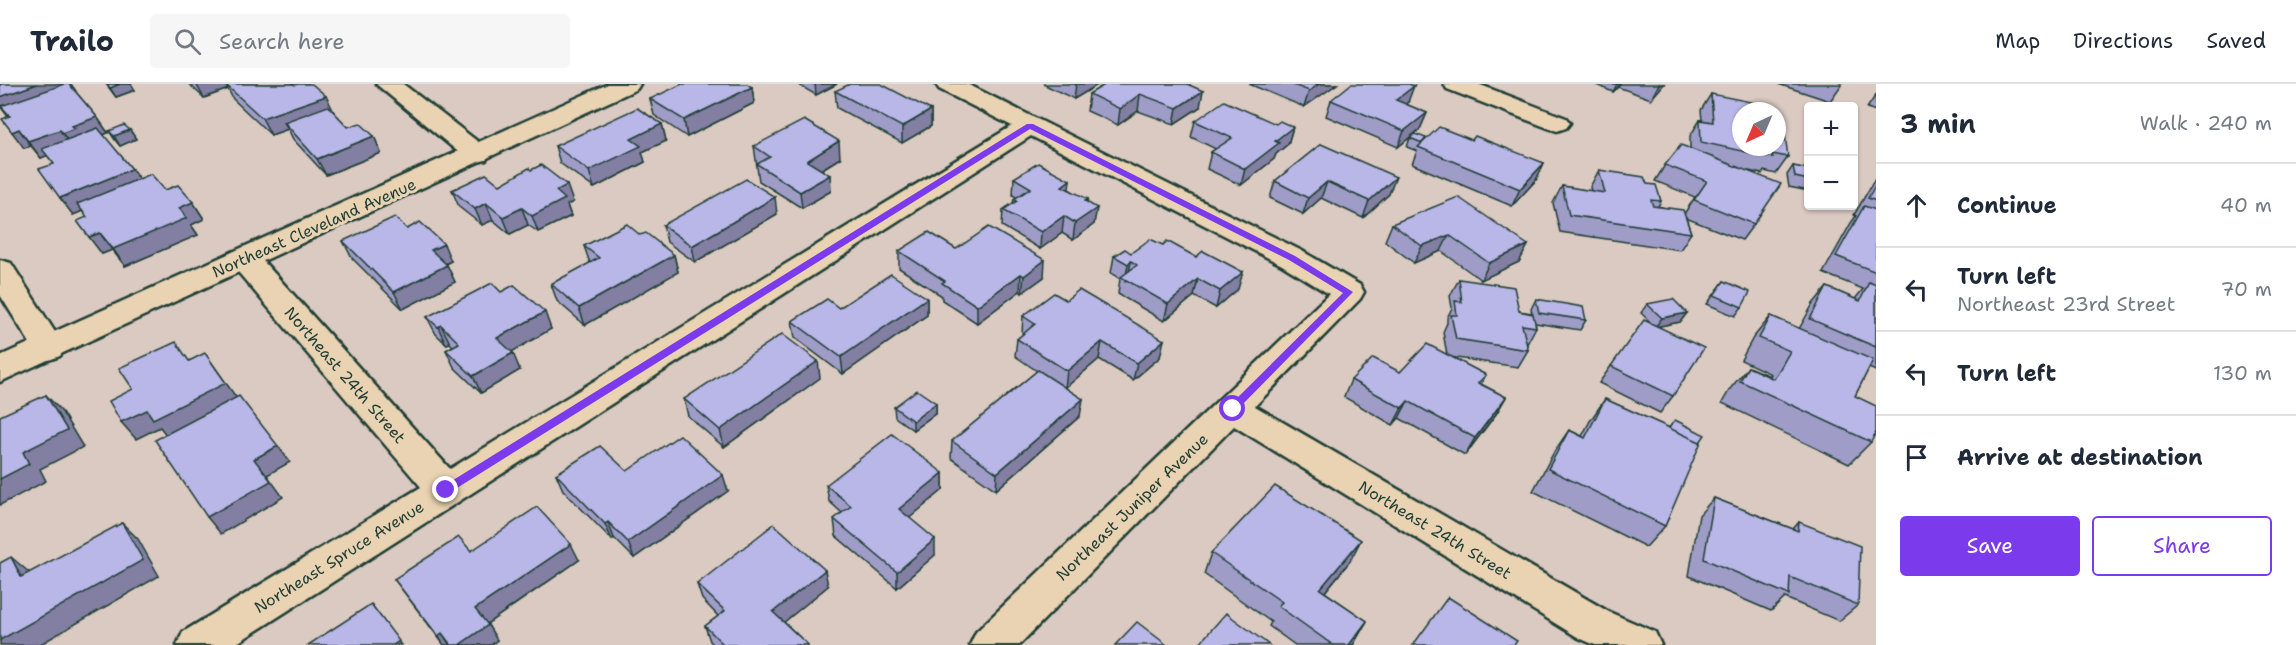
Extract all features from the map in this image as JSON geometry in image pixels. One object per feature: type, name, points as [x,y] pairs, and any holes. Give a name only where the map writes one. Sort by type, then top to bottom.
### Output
[{"type":"street","points":[[388,84],[477,154]]},
{"type":"street","name":"Northeast Cleveland Avenue","points":[[0,370],[628,84]]},
{"type":"street","points":[[948,84],[1030,126]]},
{"type":"street","points":[[1456,84],[1557,123]]},
{"type":"street","name":"Northeast Juniper Avenue","points":[[991,645],[1233,409],[1349,292],[1292,258],[1030,126]]},
{"type":"street","name":"Northeast Spruce Avenue","points":[[198,645],[1030,126]]},
{"type":"street","name":"Northeast 24th Street","points":[[244,259],[446,490]]},
{"type":"street","points":[[0,270],[49,348]]},
{"type":"street","name":"Northeast 24th Street","points":[[1233,409],[1594,624],[1640,645]]},
{"type":"building","points":[[0,84],[37,84],[0,97]]},
{"type":"building","points":[[69,84],[97,117],[72,126],[75,128],[62,133],[60,130],[28,141],[19,129],[12,132],[2,119],[10,116],[1,106]]},
{"type":"building","points":[[107,84],[120,84],[110,88]]},
{"type":"building","points":[[225,84],[312,84],[326,96],[262,118]]},
{"type":"building","points":[[682,84],[747,84],[752,87],[684,120],[650,99]]},
{"type":"building","points":[[850,84],[881,84],[931,110],[902,127],[835,91]]},
{"type":"building","points":[[1106,84],[1187,84],[1203,91],[1177,108],[1140,94],[1120,109],[1089,94]]},
{"type":"building","points":[[1291,84],[1319,84],[1309,91]]},
{"type":"building","points":[[1351,84],[1409,84],[1414,86],[1396,100],[1427,113],[1404,131],[1331,100]]},
{"type":"building","points":[[1711,94],[1751,102],[1732,102],[1732,149],[1701,142],[1700,120],[1713,122]]},
{"type":"building","points":[[1224,101],[1276,124],[1280,121],[1293,127],[1275,141],[1279,143],[1245,169],[1211,152],[1232,138],[1195,121]]},
{"type":"building","points":[[328,106],[348,127],[360,123],[374,136],[317,159],[284,122]]},
{"type":"building","points":[[637,108],[662,124],[631,139],[641,146],[589,171],[555,146]]},
{"type":"building","points":[[804,120],[839,141],[807,161],[830,175],[800,192],[757,164],[770,157],[754,146]]},
{"type":"building","points":[[124,125],[130,130],[114,136],[109,131]]},
{"type":"building","points":[[1439,127],[1472,140],[1475,136],[1544,163],[1520,189],[1418,147]]},
{"type":"building","points":[[98,128],[132,169],[60,198],[39,169],[54,164],[42,149]]},
{"type":"building","points":[[1415,134],[1426,138],[1422,143],[1410,138]]},
{"type":"building","points":[[1321,144],[1396,177],[1369,201],[1327,182],[1308,198],[1275,181]]},
{"type":"building","points":[[1681,145],[1781,184],[1754,224],[1694,200],[1707,181],[1665,165]]},
{"type":"building","points":[[1038,163],[1070,180],[1062,186],[1088,199],[1085,201],[1097,208],[1075,223],[1064,216],[1041,232],[1003,210],[1017,201],[1014,199],[1031,188],[1014,178]]},
{"type":"building","points":[[541,165],[567,185],[556,191],[565,199],[532,216],[522,208],[503,217],[486,203],[475,209],[452,190],[486,174],[500,185],[529,168],[531,170]]},
{"type":"building","points":[[1793,166],[1804,168],[1804,179],[1795,177]]},
{"type":"building","points":[[1599,170],[1644,177],[1647,184],[1656,185],[1661,201],[1651,200],[1653,206],[1683,210],[1691,233],[1569,215],[1562,186],[1605,193]]},
{"type":"building","points":[[151,174],[165,190],[178,185],[193,202],[179,208],[187,218],[113,249],[100,233],[89,237],[77,221],[87,217],[77,204]]},
{"type":"building","points":[[746,179],[775,197],[692,246],[663,225]]},
{"type":"building","points":[[1876,184],[1876,201],[1868,198]]},
{"type":"building","points":[[1458,197],[1528,245],[1489,263],[1449,235],[1422,246],[1392,224]]},
{"type":"building","points":[[1864,206],[1876,210],[1876,272],[1836,256]]},
{"type":"building","points":[[395,217],[407,229],[420,222],[444,244],[431,250],[447,265],[394,292],[343,241]]},
{"type":"building","points":[[627,224],[640,235],[646,233],[674,255],[579,308],[551,284],[599,258],[584,246]]},
{"type":"building","points":[[989,227],[1045,260],[1024,276],[1021,274],[977,306],[942,283],[945,281],[899,251],[929,232],[956,249]]},
{"type":"building","points":[[1150,239],[1163,245],[1167,241],[1196,257],[1203,251],[1243,272],[1220,291],[1198,279],[1168,304],[1121,277],[1137,265],[1131,261],[1128,264],[1114,256],[1125,249],[1131,253]]},
{"type":"building","points":[[891,274],[927,298],[841,357],[792,321],[827,299],[839,308]]},
{"type":"building","points":[[1459,279],[1514,287],[1519,311],[1533,314],[1536,327],[1522,325],[1528,350],[1456,339],[1451,315],[1457,315],[1455,301],[1462,302]]},
{"type":"building","points":[[1724,281],[1750,292],[1742,307],[1714,295]]},
{"type":"building","points":[[1869,282],[1876,285],[1876,347],[1810,319],[1827,287],[1860,301]]},
{"type":"building","points":[[492,283],[501,292],[514,285],[545,312],[497,338],[513,353],[473,376],[446,350],[459,343],[441,325],[438,327],[427,317]]},
{"type":"building","points":[[1079,290],[1164,340],[1137,363],[1102,342],[1067,371],[1017,339],[1035,324],[1023,316],[1054,293],[1066,300]]},
{"type":"building","points":[[1536,299],[1583,307],[1586,320],[1539,313]]},
{"type":"building","points":[[1673,299],[1687,313],[1662,318],[1647,304]]},
{"type":"building","points":[[1771,316],[1873,360],[1855,396],[1876,406],[1876,432],[1871,442],[1740,381],[1748,367],[1774,379],[1790,351],[1759,338]]},
{"type":"building","points":[[1644,320],[1704,348],[1673,396],[1611,366]]},
{"type":"building","points":[[782,334],[818,361],[720,430],[684,399]]},
{"type":"building","points":[[176,342],[189,361],[205,353],[226,383],[153,419],[147,410],[121,422],[109,401],[133,389],[119,368]]},
{"type":"building","points":[[1427,344],[1486,375],[1478,383],[1506,397],[1475,438],[1408,401],[1402,408],[1351,380],[1373,358],[1400,372]]},
{"type":"building","points":[[1038,370],[1083,399],[997,473],[952,441]]},
{"type":"building","points":[[917,390],[936,403],[913,421],[894,407]]},
{"type":"building","points":[[46,395],[67,430],[23,452],[29,464],[0,479],[0,416]]},
{"type":"building","points":[[239,396],[278,446],[254,459],[271,481],[207,517],[155,440]]},
{"type":"building","points":[[1605,399],[1701,442],[1665,526],[1548,469],[1569,430],[1585,438]]},
{"type":"building","points":[[1675,420],[1705,435],[1700,442],[1669,428]]},
{"type":"building","points":[[892,434],[943,473],[899,509],[935,539],[897,572],[834,519],[851,506],[826,485]]},
{"type":"building","points":[[680,435],[723,475],[628,542],[608,522],[605,524],[556,474],[600,446],[627,471]]},
{"type":"building","points":[[1275,486],[1361,540],[1320,589],[1367,621],[1349,645],[1333,645],[1278,606],[1282,602],[1211,553]]},
{"type":"building","points":[[1714,498],[1798,531],[1799,522],[1860,546],[1858,605],[1790,577],[1789,595],[1704,559]]},
{"type":"building","points":[[537,507],[571,544],[475,609],[488,625],[459,645],[451,645],[442,633],[438,636],[394,579],[459,537],[471,551]]},
{"type":"building","points":[[122,523],[143,560],[0,640],[0,563],[11,557],[21,577]]},
{"type":"building","points":[[774,524],[825,570],[773,612],[808,645],[724,645],[705,626],[725,611],[697,584]]},
{"type":"building","points":[[1448,597],[1517,641],[1514,645],[1413,645]]},
{"type":"building","points":[[371,604],[399,641],[393,645],[308,645]]},
{"type":"building","points":[[1226,613],[1269,645],[1198,645]]},
{"type":"building","points":[[1137,622],[1167,645],[1115,645]]},
{"type":"route","points":[[446,490],[1030,126],[1292,258],[1349,292],[1233,409]]}]
